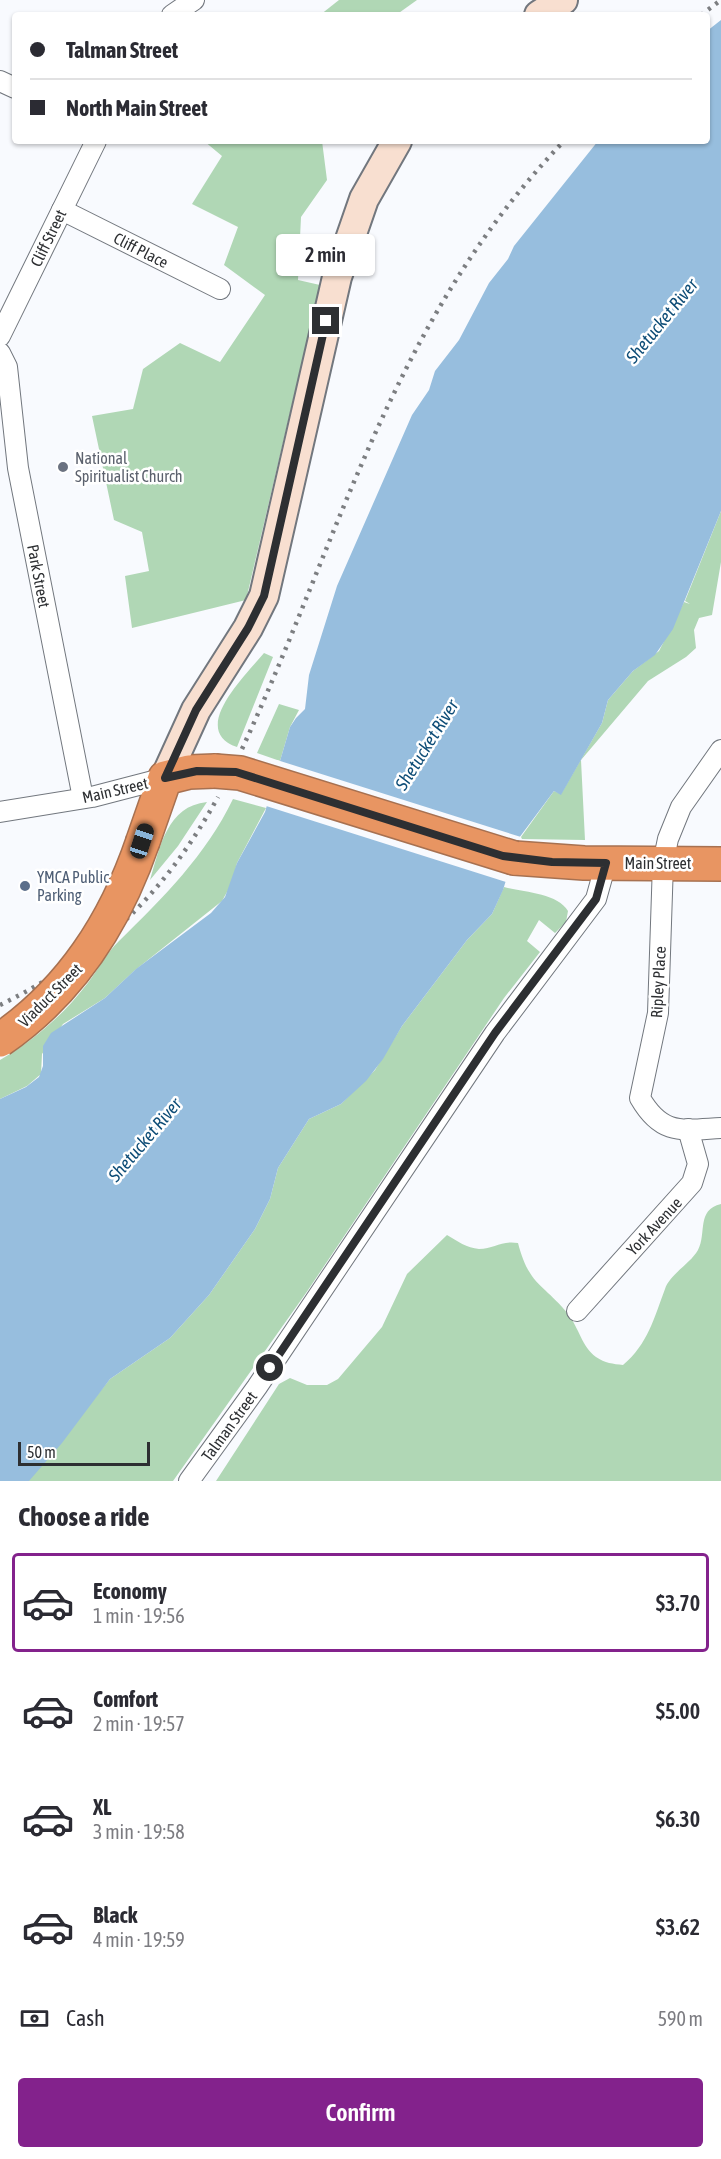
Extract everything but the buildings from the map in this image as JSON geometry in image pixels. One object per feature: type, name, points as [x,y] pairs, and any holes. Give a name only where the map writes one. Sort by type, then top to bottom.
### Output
[{"type":"highway","name":"Main Street","points":[[165,778],[189,772],[240,773],[514,858],[606,863],[721,864]]},
{"type":"highway","name":"Viaduct Street","points":[[0,1040],[41,1008],[86,959],[123,894],[165,778]]},
{"type":"main road","points":[[544,12],[563,0]]},
{"type":"main road","points":[[165,778],[196,710],[248,628],[264,596],[336,277],[364,199],[394,144]]},
{"type":"street","points":[[176,12],[194,0]]},
{"type":"street","name":"Cliff Street","points":[[0,336],[95,144]]},
{"type":"street","name":"Cliff Place","points":[[62,210],[219,289]]},
{"type":"street","name":"Park Street","points":[[0,353],[7,367],[6,437],[83,798]]},
{"type":"street","name":"Ripley Place","points":[[688,1129],[670,1128],[658,1122],[640,1098],[658,1013],[663,863],[668,839],[681,807],[721,750]]},
{"type":"street","name":"Main Street","points":[[0,812],[83,798],[165,778]]},
{"type":"street","name":"Talman Street","points":[[189,1481],[257,1387],[495,1033],[596,899],[606,863]]},
{"type":"street","points":[[688,1129],[721,1128]]},
{"type":"street","name":"York Avenue","points":[[577,1311],[692,1183],[698,1164],[688,1129]]},
{"type":"green space","points":[[339,0],[417,0],[400,12],[324,12]]},
{"type":"green space","points":[[208,144],[322,144],[327,180],[301,217],[298,280],[320,285],[246,600],[132,628],[125,576],[149,571],[142,532],[114,520],[92,416],[133,409],[143,369],[180,343],[220,362],[265,295],[224,265],[238,227],[192,204],[222,156]]},
{"type":"green space","points":[[721,511],[721,562],[712,615],[699,618],[694,630],[696,648],[648,681],[581,760],[585,840],[522,839],[521,837],[554,791],[561,794],[602,723],[608,700],[633,671],[659,651],[684,602],[690,604],[685,601]]},
{"type":"green space","points":[[264,653],[273,657],[237,747],[223,739],[218,728],[219,716],[235,688]]},
{"type":"green space","points":[[279,704],[299,710],[290,727],[280,761],[257,753]]},
{"type":"green space","points":[[233,799],[266,808],[237,863],[232,883],[222,901],[134,971],[105,998],[63,1024],[42,1054],[41,1074],[27,1086],[0,1099],[0,1060],[23,1046],[75,999],[114,946],[167,892],[197,857]]},
{"type":"green space","points":[[207,802],[178,846],[150,880],[162,842],[174,820],[193,805]]},
{"type":"green space","points":[[504,887],[556,900],[568,911],[566,922],[555,933],[539,920],[527,941],[540,952],[504,998],[306,1293],[173,1481],[28,1481],[110,1379],[170,1338],[209,1295],[255,1229],[270,1199],[278,1168],[309,1119],[341,1104],[375,1070],[402,1026],[467,940],[492,914]]},
{"type":"green space","points":[[721,1204],[721,1481],[216,1481],[279,1384],[290,1378],[307,1385],[327,1385],[338,1379],[382,1327],[407,1274],[447,1235],[466,1246],[479,1249],[518,1243],[532,1276],[568,1314],[591,1353],[606,1362],[623,1365],[632,1357],[644,1339],[668,1284],[698,1250],[703,1223],[708,1211]]},
{"type":"water","name":"Shetucket River","points":[[721,20],[721,511],[673,629],[655,655],[633,671],[608,700],[602,723],[561,795],[554,791],[519,838],[503,890],[492,914],[467,940],[402,1026],[383,1059],[366,1081],[341,1104],[309,1119],[278,1168],[270,1199],[255,1229],[209,1295],[170,1338],[110,1379],[62,1443],[29,1481],[0,1481],[0,1099],[26,1087],[39,1077],[43,1066],[43,1046],[51,1033],[105,998],[136,969],[211,913],[225,897],[237,863],[265,812],[290,727],[305,709],[309,675],[337,586],[412,415],[429,390],[435,371],[459,340],[489,283],[508,259],[514,246],[596,144],[710,144],[710,29]]},
{"type":"pier","points":[[277,760],[521,837],[506,882],[263,805]]},
{"type":"railway","points":[[705,12],[721,0]]},
{"type":"railway","points":[[242,749],[376,431],[413,355],[456,281],[505,209],[561,144]]},
{"type":"railway","points":[[0,1005],[69,966],[126,919],[152,893],[175,864],[218,797]]},
{"type":"place","name":"National Spiritualist Church","points":[[63,467]]},
{"type":"place","name":"YMCA Public Parking","points":[[25,886]]},
{"type":"route","points":[[270,1368],[495,1033],[596,899],[606,863],[552,862],[503,856],[236,772],[197,771],[165,778],[196,710],[208,688],[238,645],[264,596],[291,467],[326,321]]}]
